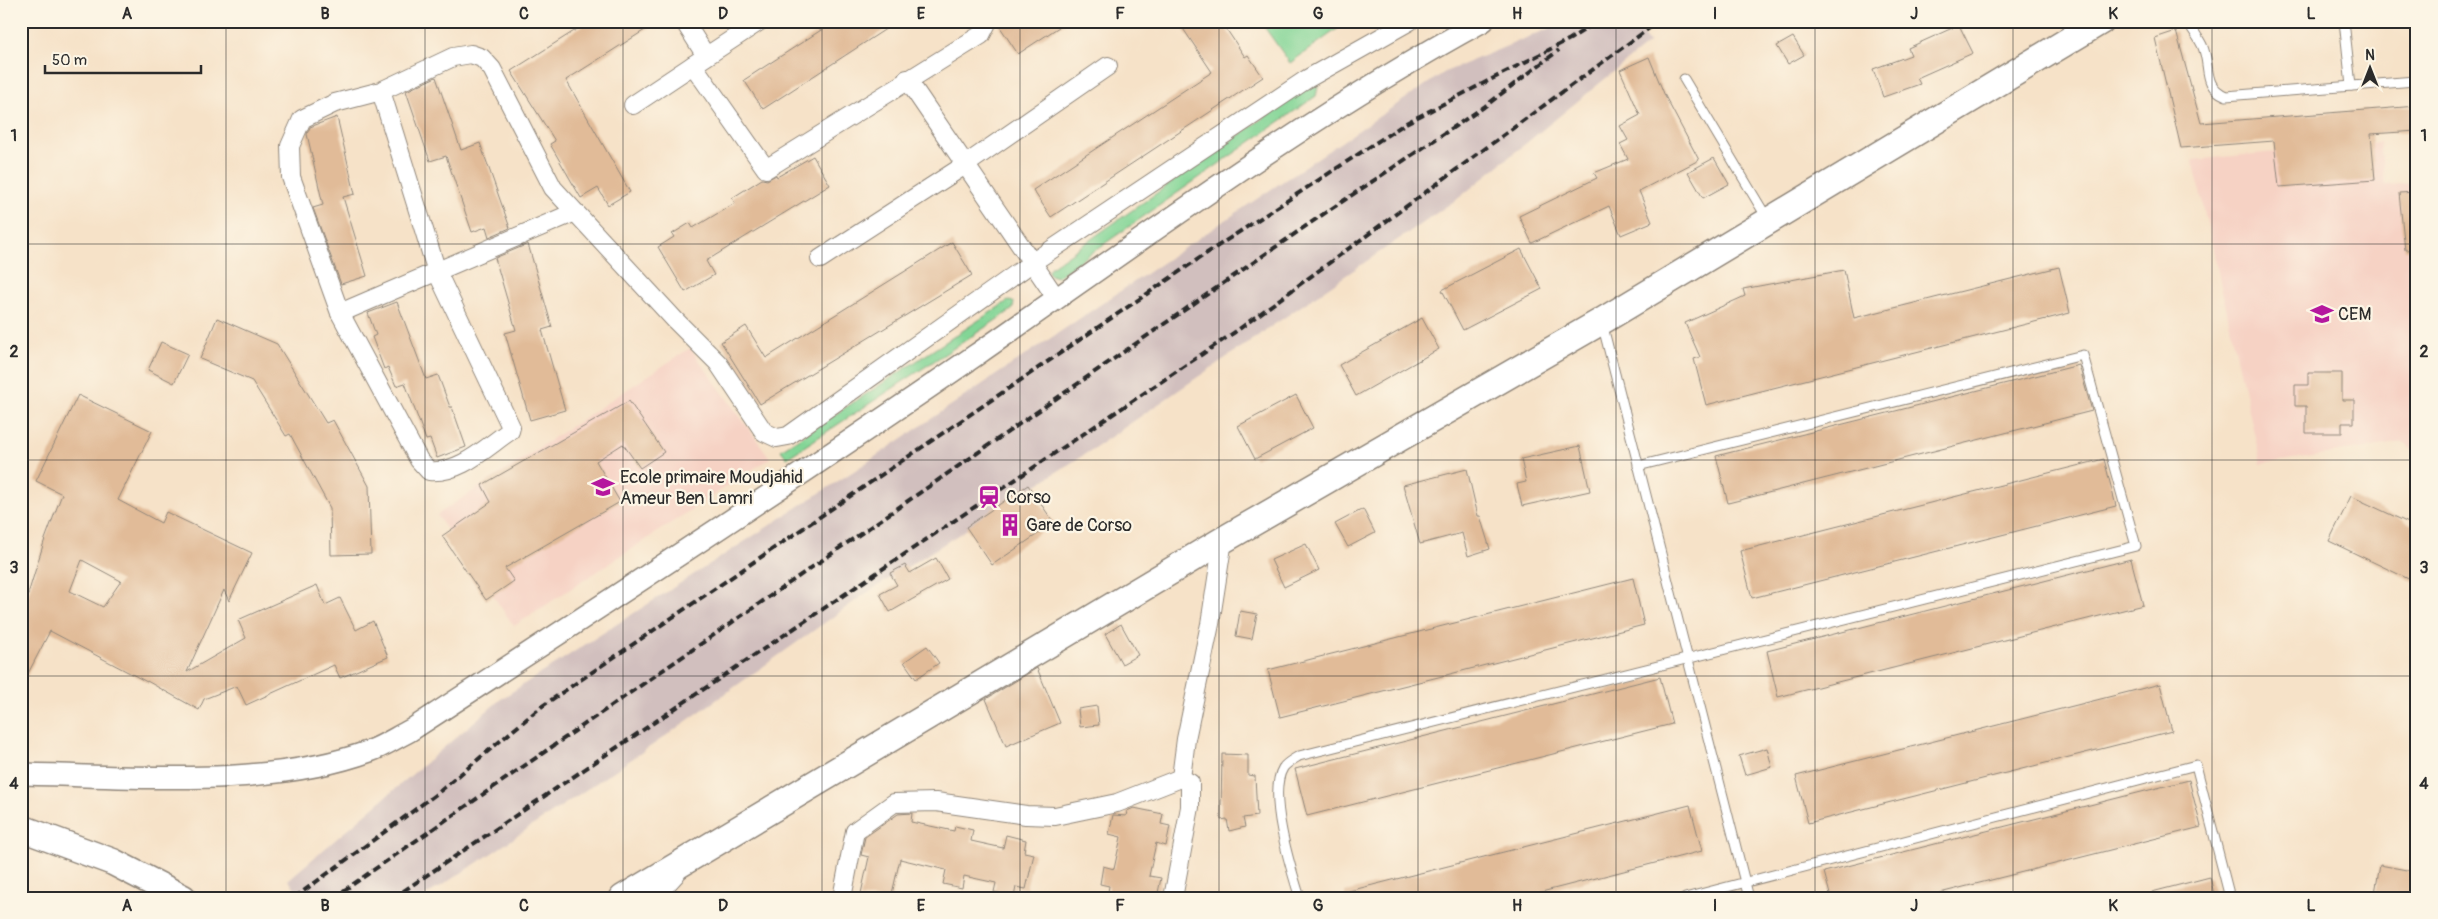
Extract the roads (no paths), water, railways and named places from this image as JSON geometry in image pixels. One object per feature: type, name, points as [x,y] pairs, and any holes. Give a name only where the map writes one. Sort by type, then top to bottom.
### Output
[{"type":"main road","points":[[623,898],[688,861],[1223,540],[1602,321],[2101,21]]},
{"type":"main road","points":[[21,828],[113,862],[183,898]]},
{"type":"street","points":[[684,21],[700,61],[766,169],[907,79],[981,35],[988,21]]},
{"type":"street","points":[[633,105],[760,21]]},
{"type":"street","points":[[381,91],[437,272],[511,426],[510,431],[458,466],[441,472],[429,471],[419,460],[340,313],[291,177],[290,146],[302,119],[335,102],[381,91],[453,57],[471,54],[482,58],[492,69],[553,188],[675,320],[718,363],[764,432],[777,438],[788,436],[1033,262],[1308,79],[1410,21]]},
{"type":"street","points":[[21,774],[203,776],[275,772],[335,762],[371,750],[411,730],[822,461],[1323,115],[1415,58],[1483,21]]},
{"type":"street","points":[[820,259],[965,165],[1108,66]]},
{"type":"street","points":[[907,79],[1057,298]]},
{"type":"street","points":[[340,313],[575,212]]},
{"type":"street","points":[[1181,778],[1186,739],[1210,624],[1223,540]]},
{"type":"street","points":[[842,898],[855,831],[894,802],[936,802],[1026,815],[1055,816],[1117,803],[1181,778]]},
{"type":"street","points":[[1173,898],[1190,807],[1190,783],[1181,778]]},
{"type":"street","points":[[654,898],[688,861]]},
{"type":"lane","points":[[2188,21],[2202,45],[2210,83],[2215,91],[2226,96],[2415,81],[2417,79]]},
{"type":"lane","points":[[2344,21],[2351,86]]},
{"type":"lane","points":[[1684,79],[1769,220]]},
{"type":"lane","points":[[1602,321],[1749,898]]},
{"type":"lane","points":[[1300,898],[1286,852],[1277,792],[1283,767],[1298,756],[2136,546],[2083,355],[1638,466]]},
{"type":"lane","points":[[1685,898],[2196,765],[2230,898]]},
{"type":"railway","points":[[294,898],[439,792],[541,707],[1207,253],[1406,123],[1570,39],[1598,21]]},
{"type":"railway","points":[[393,898],[1235,332],[1659,21]]},
{"type":"railway","points":[[333,898],[1322,215],[1484,107],[1559,50]]},
{"type":"place","name":"CEM","points":[[2322,314]]},
{"type":"place","name":"Ecole primaire Moudjahid Ameur Ben Lamri","points":[[603,487]]},
{"type":"place","name":"Corso","points":[[989,497]]},
{"type":"place","name":"Gare de Corso","points":[[1010,525]]}]
